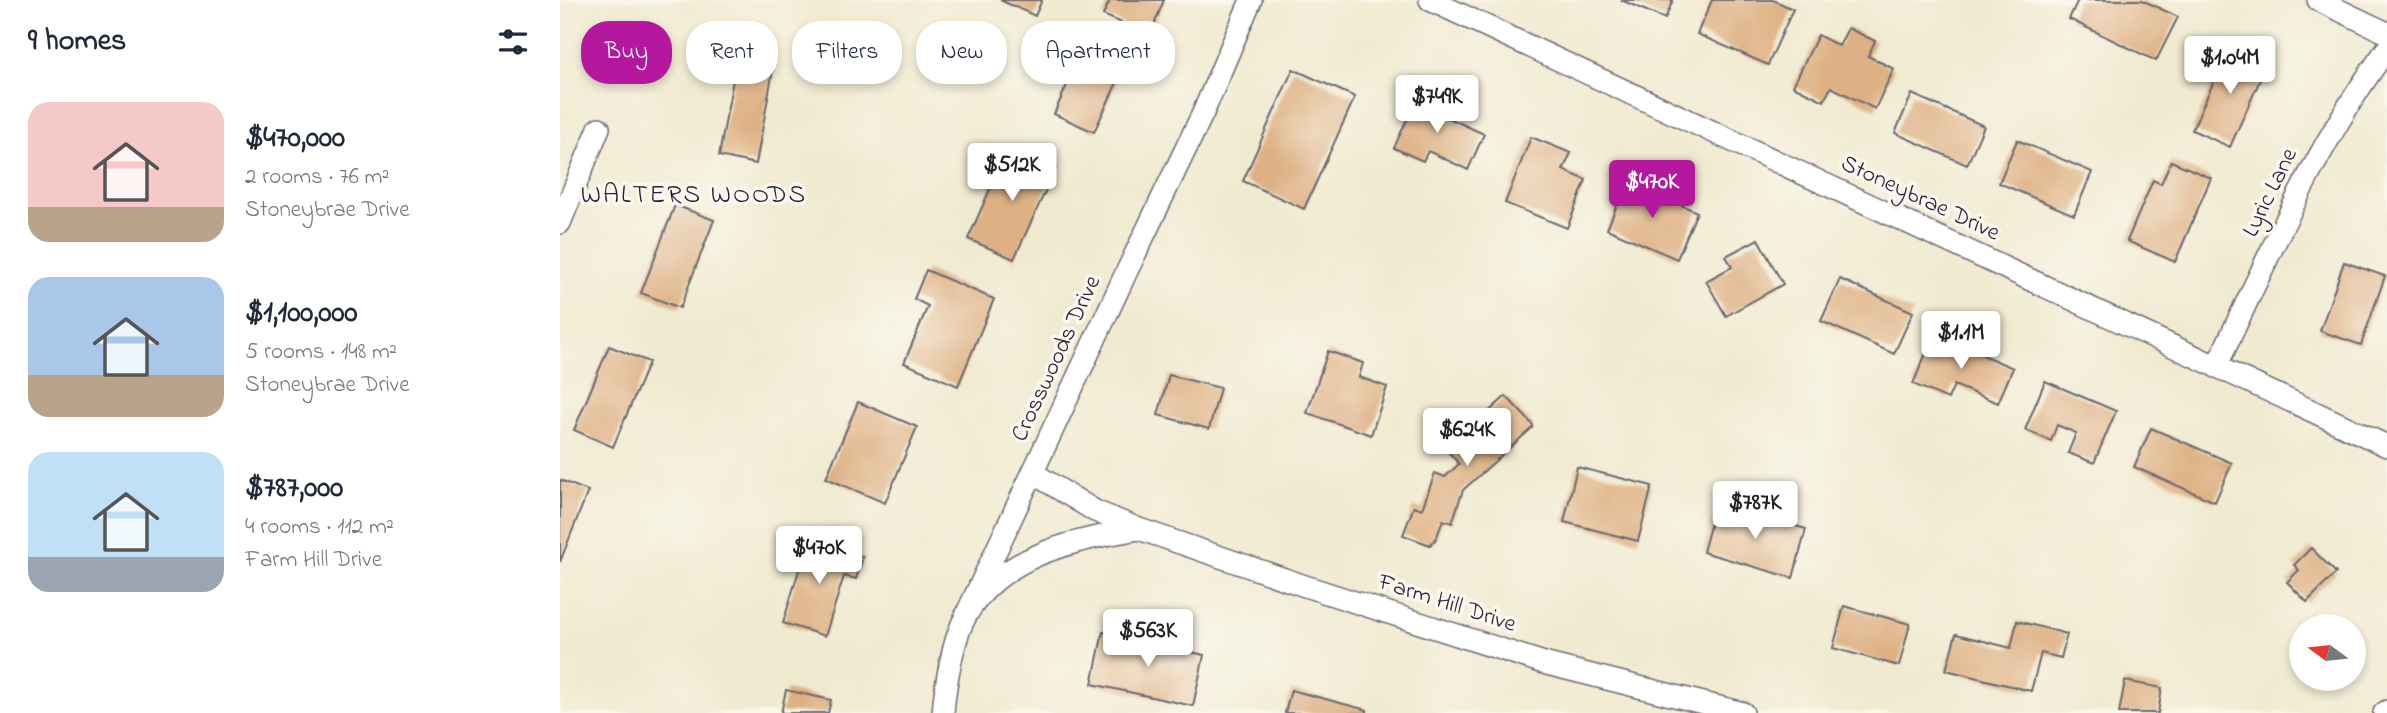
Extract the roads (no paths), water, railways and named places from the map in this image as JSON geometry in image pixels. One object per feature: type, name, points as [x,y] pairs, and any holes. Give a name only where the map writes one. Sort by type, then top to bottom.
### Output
[{"type":"street","name":"Crosswoods Drive","points":[[1139,529],[1095,511],[1033,473],[1203,113],[1251,0]]},
{"type":"street","name":"Stoneybrae Drive","points":[[1430,0],[2387,446]]},
{"type":"street","points":[[2318,0],[2387,33]]},
{"type":"street","name":"Lyric Lane","points":[[2217,367],[2312,168],[2370,72],[2387,49]]},
{"type":"street","points":[[560,223],[599,128]]},
{"type":"street","points":[[943,713],[953,653],[966,615],[1033,473]]},
{"type":"street","points":[[966,615],[986,590],[1009,570],[1038,554],[1088,538],[1139,529]]},
{"type":"street","name":"Farm Hill Drive","points":[[1139,529],[1304,586],[1547,664],[1743,713]]},
{"type":"district","name":"WALTERS WOODS","points":[[694,196]]}]
